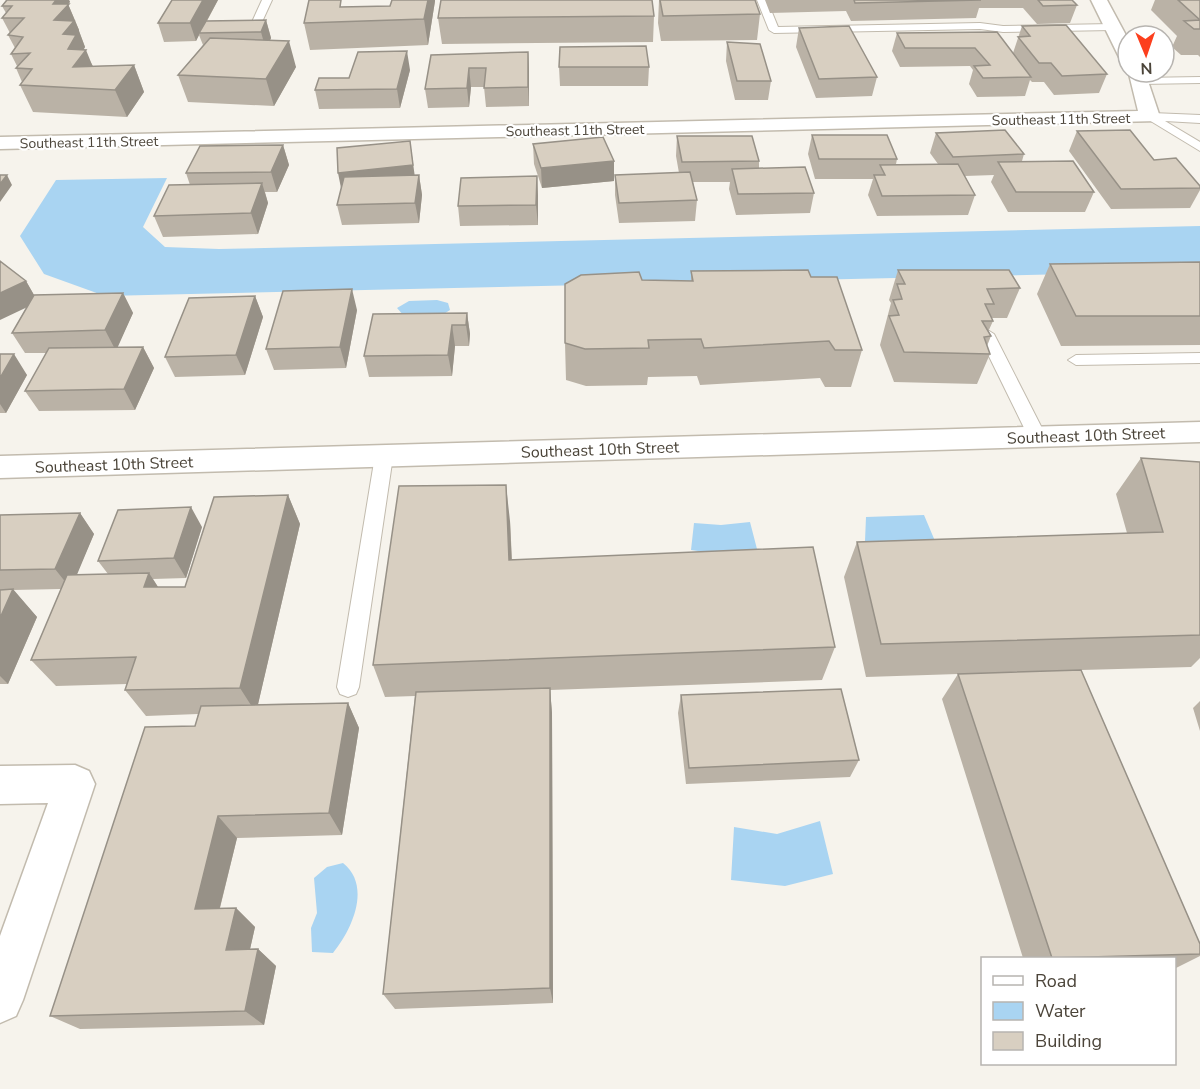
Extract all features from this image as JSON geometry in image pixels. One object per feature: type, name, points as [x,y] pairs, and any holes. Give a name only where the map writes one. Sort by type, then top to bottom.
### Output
[{"type":"street","points":[[1099,0],[1116,33]]},
{"type":"street","points":[[1140,84],[1150,117]]},
{"type":"street","name":"Southeast 11th Street","points":[[0,143],[1150,117]]},
{"type":"street","name":"Southeast 10th Street","points":[[0,467],[1200,432]]},
{"type":"street","points":[[0,785],[75,784],[0,1000]]},
{"type":"lane","points":[[251,34],[267,0]]},
{"type":"lane","points":[[762,0],[774,30],[980,26],[1113,27]]},
{"type":"lane","points":[[1176,79],[1200,80]]},
{"type":"lane","points":[[1150,117],[1200,119]]},
{"type":"lane","points":[[1150,117],[1200,147]]},
{"type":"lane","points":[[986,334],[1037,436]]},
{"type":"lane","points":[[1076,360],[1200,358]]},
{"type":"lane","points":[[348,687],[384,456]]},
{"type":"water","points":[[167,178],[143,227],[165,247],[219,249],[1200,226],[1200,271],[105,296],[44,274],[20,236],[56,180]]},
{"type":"water","points":[[437,300],[448,303],[450,310],[439,317],[405,317],[397,308],[409,301]]},
{"type":"water","points":[[924,515],[935,541],[865,541],[866,517]]},
{"type":"water","points":[[750,522],[757,549],[725,555],[691,550],[694,523],[721,525]]},
{"type":"water","points":[[820,821],[833,874],[785,886],[731,880],[734,827],[777,834]]},
{"type":"water","points":[[343,863],[352,873],[358,896],[352,920],[333,953],[312,952],[311,928],[317,913],[314,878],[327,867]]},
{"type":"building","points":[[7,0],[56,0],[53,4],[69,4],[54,20],[74,21],[63,34],[76,35],[68,49],[86,50],[73,67],[134,65],[115,90],[20,85],[32,69],[16,68],[30,53],[11,54],[23,37],[8,35],[24,18],[2,18],[12,6],[2,6]]},
{"type":"building","points":[[172,0],[203,0],[190,23],[158,23]]},
{"type":"building","points":[[309,0],[341,0],[340,7],[390,6],[392,0],[428,0],[424,19],[304,23]]},
{"type":"building","points":[[441,0],[652,0],[654,16],[438,18]]},
{"type":"building","points":[[660,0],[755,0],[760,14],[663,16]]},
{"type":"building","points":[[854,0],[981,0],[855,3]]},
{"type":"building","points":[[1038,0],[1072,0],[1077,5],[1043,6]]},
{"type":"building","points":[[1178,0],[1200,0],[1200,20]]},
{"type":"building","points":[[266,20],[261,32],[199,33],[206,21]]},
{"type":"building","points":[[1200,20],[1200,29],[1194,29],[1184,21]]},
{"type":"building","points":[[1066,25],[1107,74],[1062,76],[1051,63],[1039,63],[1018,37],[1030,36],[1022,26]]},
{"type":"building","points":[[849,26],[877,77],[819,79],[799,28]]},
{"type":"building","points":[[997,32],[1031,77],[983,78],[974,66],[990,65],[975,48],[905,48],[897,33]]},
{"type":"building","points":[[210,38],[289,41],[266,79],[178,75]]},
{"type":"building","points":[[727,42],[760,44],[771,81],[737,81]]},
{"type":"building","points":[[646,46],[649,67],[559,67],[560,47]]},
{"type":"building","points":[[407,51],[397,89],[315,90],[319,78],[349,78],[358,52]]},
{"type":"building","points":[[528,52],[528,87],[484,88],[486,68],[469,68],[467,88],[425,89],[431,55]]},
{"type":"building","points":[[1005,130],[1024,154],[953,157],[936,133]]},
{"type":"building","points":[[1130,130],[1154,160],[1176,158],[1200,188],[1121,189],[1077,131]]},
{"type":"building","points":[[812,135],[887,135],[897,159],[819,159]]},
{"type":"building","points":[[677,136],[752,136],[759,161],[682,162]]},
{"type":"building","points":[[603,137],[614,161],[541,168],[533,144]]},
{"type":"building","points":[[410,141],[413,165],[338,173],[337,148]]},
{"type":"building","points":[[283,145],[271,172],[186,173],[200,146]]},
{"type":"building","points":[[1073,161],[1094,192],[1016,192],[998,162]]},
{"type":"building","points":[[958,164],[975,195],[882,196],[874,175],[885,175],[880,165]]},
{"type":"building","points":[[805,167],[814,193],[738,194],[732,169]]},
{"type":"building","points":[[690,172],[697,200],[619,203],[615,175]]},
{"type":"building","points":[[0,175],[7,175],[0,184]]},
{"type":"building","points":[[419,175],[415,203],[337,205],[344,177]]},
{"type":"building","points":[[537,176],[536,205],[458,206],[461,178]]},
{"type":"building","points":[[262,183],[251,213],[154,216],[169,185]]},
{"type":"building","points":[[0,261],[26,281],[0,293]]},
{"type":"building","points":[[1200,262],[1200,316],[1076,316],[1050,264]]},
{"type":"building","points":[[808,270],[811,277],[837,277],[862,350],[835,350],[829,341],[704,348],[701,339],[648,340],[649,348],[585,349],[565,343],[565,284],[581,275],[639,272],[642,280],[693,281],[691,271]]},
{"type":"building","points":[[898,270],[1009,270],[1020,288],[987,289],[994,304],[985,304],[993,321],[982,321],[991,336],[984,337],[990,354],[904,352],[889,316],[899,315],[893,300],[902,299],[897,284],[905,284]]},
{"type":"building","points":[[352,289],[340,347],[266,349],[283,291]]},
{"type":"building","points":[[123,293],[105,330],[12,333],[34,295]]},
{"type":"building","points":[[255,296],[236,355],[165,357],[189,298]]},
{"type":"building","points":[[467,313],[466,325],[452,325],[448,355],[364,356],[373,314]]},
{"type":"building","points":[[143,347],[124,389],[25,391],[49,348]]},
{"type":"building","points":[[0,354],[14,354],[0,378]]},
{"type":"building","points":[[1141,458],[1200,462],[1200,635],[881,644],[857,542],[1163,532]]},
{"type":"building","points":[[506,485],[509,560],[813,547],[835,647],[373,665],[399,486]]},
{"type":"building","points":[[288,495],[240,688],[125,690],[136,657],[31,660],[67,575],[149,573],[144,587],[185,587],[214,497]]},
{"type":"building","points":[[191,507],[174,558],[98,561],[118,510]]},
{"type":"building","points":[[80,513],[55,569],[0,570],[0,515]]},
{"type":"building","points":[[13,589],[0,618],[0,590]]},
{"type":"building","points":[[1081,670],[1200,944],[1200,954],[1052,957],[958,674]]},
{"type":"building","points":[[550,688],[550,988],[383,994],[416,692]]},
{"type":"building","points":[[841,689],[859,760],[689,768],[681,695]]},
{"type":"building","points":[[348,703],[329,813],[218,816],[195,909],[236,908],[226,950],[258,949],[245,1011],[50,1016],[145,727],[195,726],[201,706]]}]
